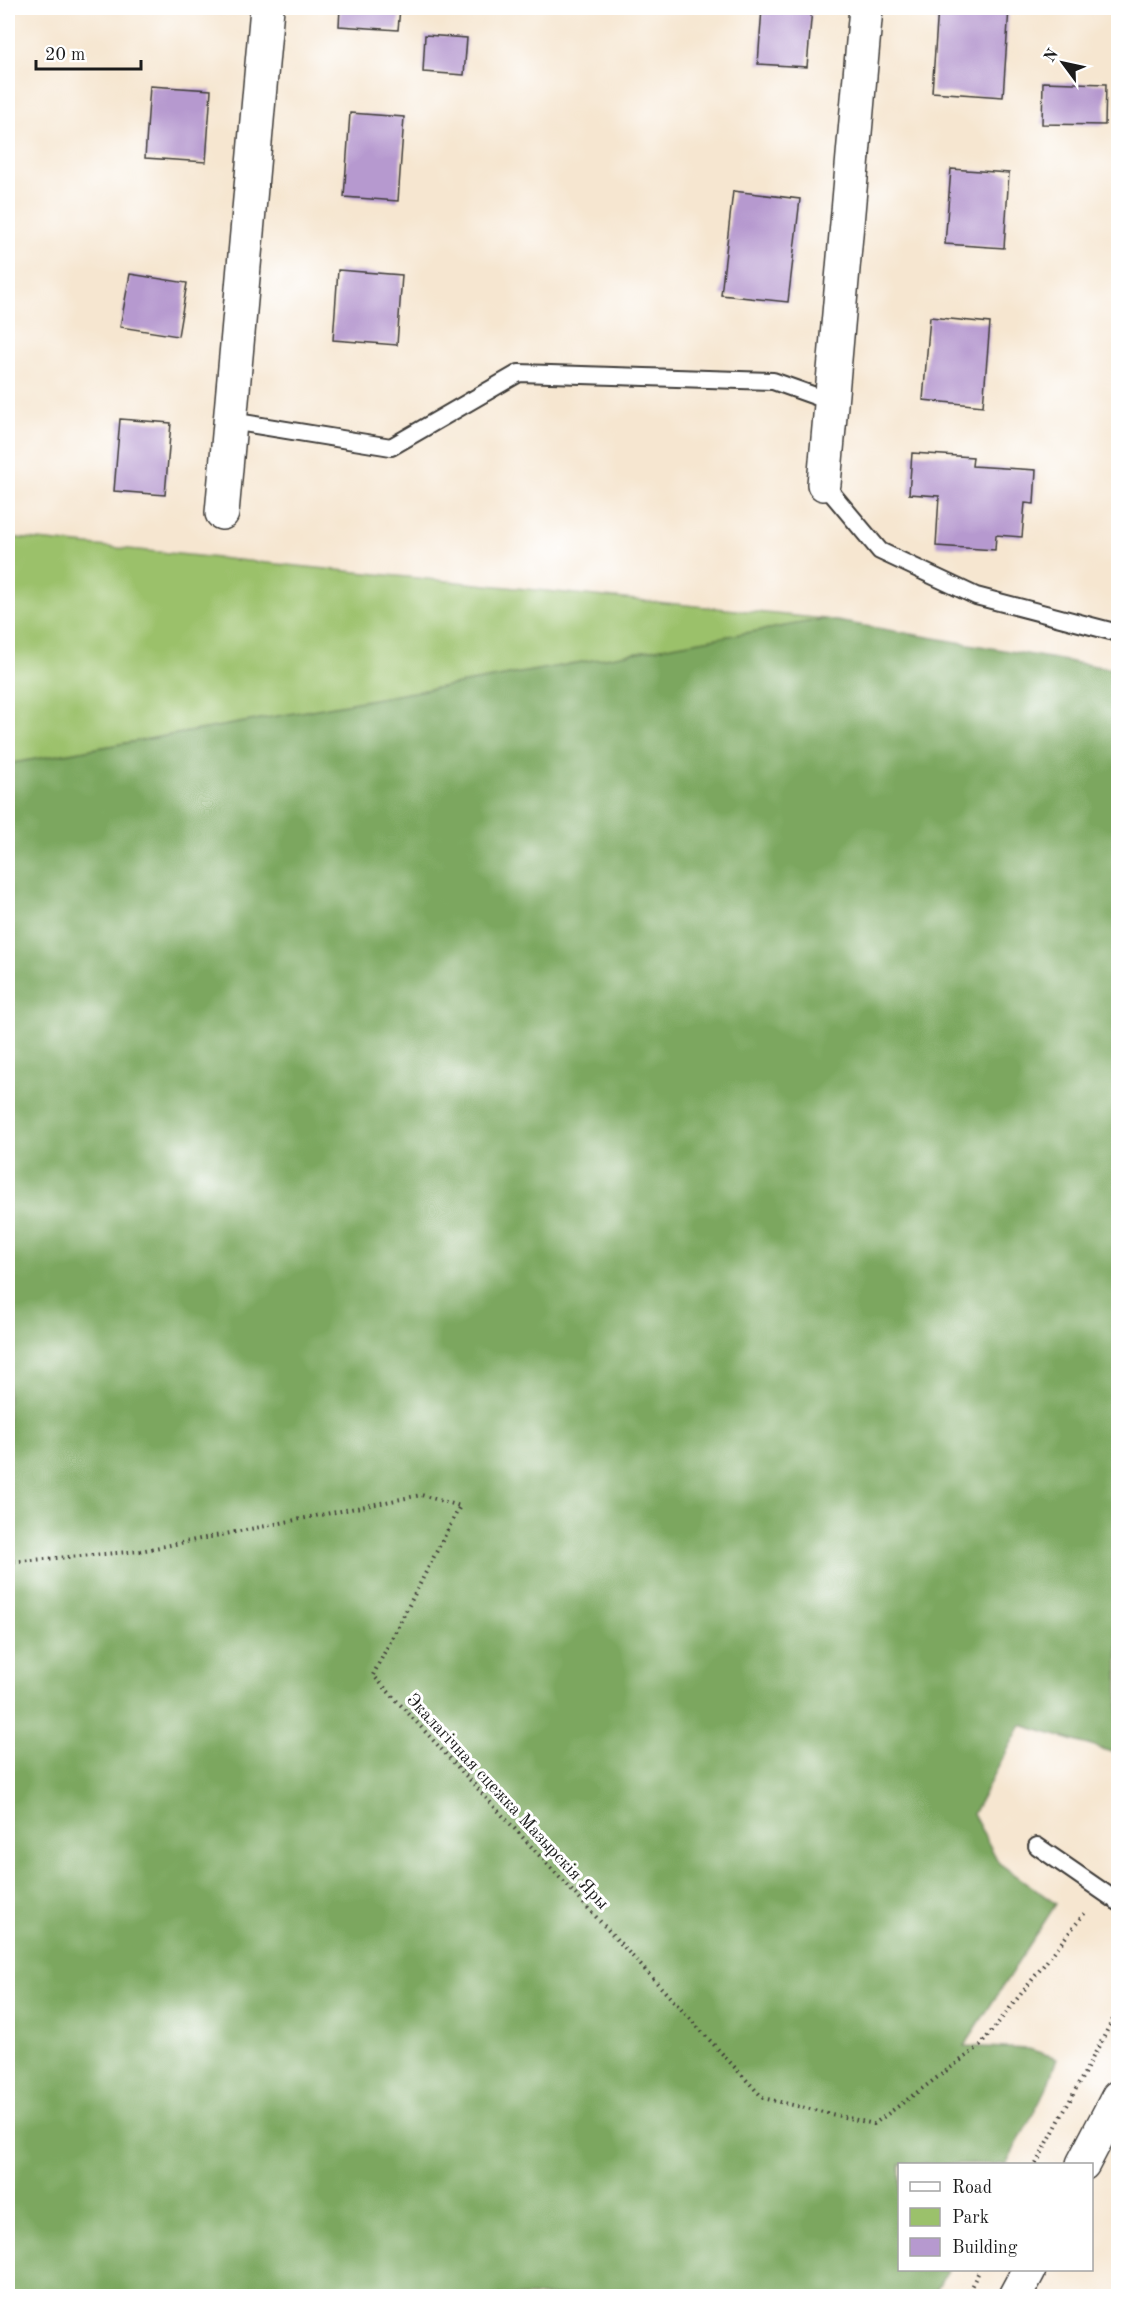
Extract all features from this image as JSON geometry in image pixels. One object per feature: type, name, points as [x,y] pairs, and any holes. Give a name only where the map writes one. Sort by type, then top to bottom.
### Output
[{"type":"street","points":[[222,513],[267,8]]},
{"type":"street","points":[[824,484],[866,8]]},
{"type":"street","points":[[1084,2163],[1119,2097]]},
{"type":"street","points":[[1015,2296],[1028,2271]]},
{"type":"lane","points":[[231,421],[391,447],[519,373],[773,381],[832,402]]},
{"type":"lane","points":[[824,484],[880,550],[976,596],[1119,633]]},
{"type":"lane","points":[[1037,1845],[1119,1902]]},
{"type":"path","name":"Экалагічная сцежка Мазырскія Яры","points":[[8,1562],[140,1551],[421,1495],[460,1506],[373,1675],[763,2098],[874,2124],[980,2046],[1101,1890]]},
{"type":"path","points":[[1037,2163],[1119,2010]]},
{"type":"path","points":[[966,2296],[979,2271]]},
{"type":"green space","points":[[8,537],[825,619],[8,764]]},
{"type":"green space","points":[[825,619],[1118,670],[1118,1754],[1021,1725],[973,1814],[999,1863],[1056,1904],[964,2046],[1029,2049],[1057,2058],[1046,2090],[1007,2163],[898,2163],[898,2271],[947,2271],[933,2296],[8,2296],[8,764]]},
{"type":"building","points":[[173,8],[222,8],[222,14]]},
{"type":"building","points":[[340,8],[400,8],[398,30],[339,26]]},
{"type":"building","points":[[762,8],[812,8],[807,67],[758,64]]},
{"type":"building","points":[[938,8],[1009,8],[1003,97],[932,92]]},
{"type":"building","points":[[425,35],[467,38],[464,75],[423,72]]},
{"type":"building","points":[[1043,82],[1106,84],[1105,125],[1042,124]]},
{"type":"building","points":[[150,86],[211,90],[206,162],[145,158]]},
{"type":"building","points":[[350,113],[404,117],[398,201],[344,197]]},
{"type":"building","points":[[951,169],[1009,173],[1004,248],[945,244]]},
{"type":"building","points":[[733,191],[800,199],[788,302],[721,295]]},
{"type":"building","points":[[338,270],[402,275],[397,345],[333,340]]},
{"type":"building","points":[[130,274],[187,283],[178,336],[120,327]]},
{"type":"building","points":[[930,317],[990,323],[983,406],[923,400]]},
{"type":"building","points":[[120,419],[171,423],[165,495],[114,491]]},
{"type":"building","points":[[912,453],[973,457],[972,466],[1036,470],[1034,504],[1025,503],[1022,537],[996,535],[995,550],[936,546],[939,496],[909,494]]}]
